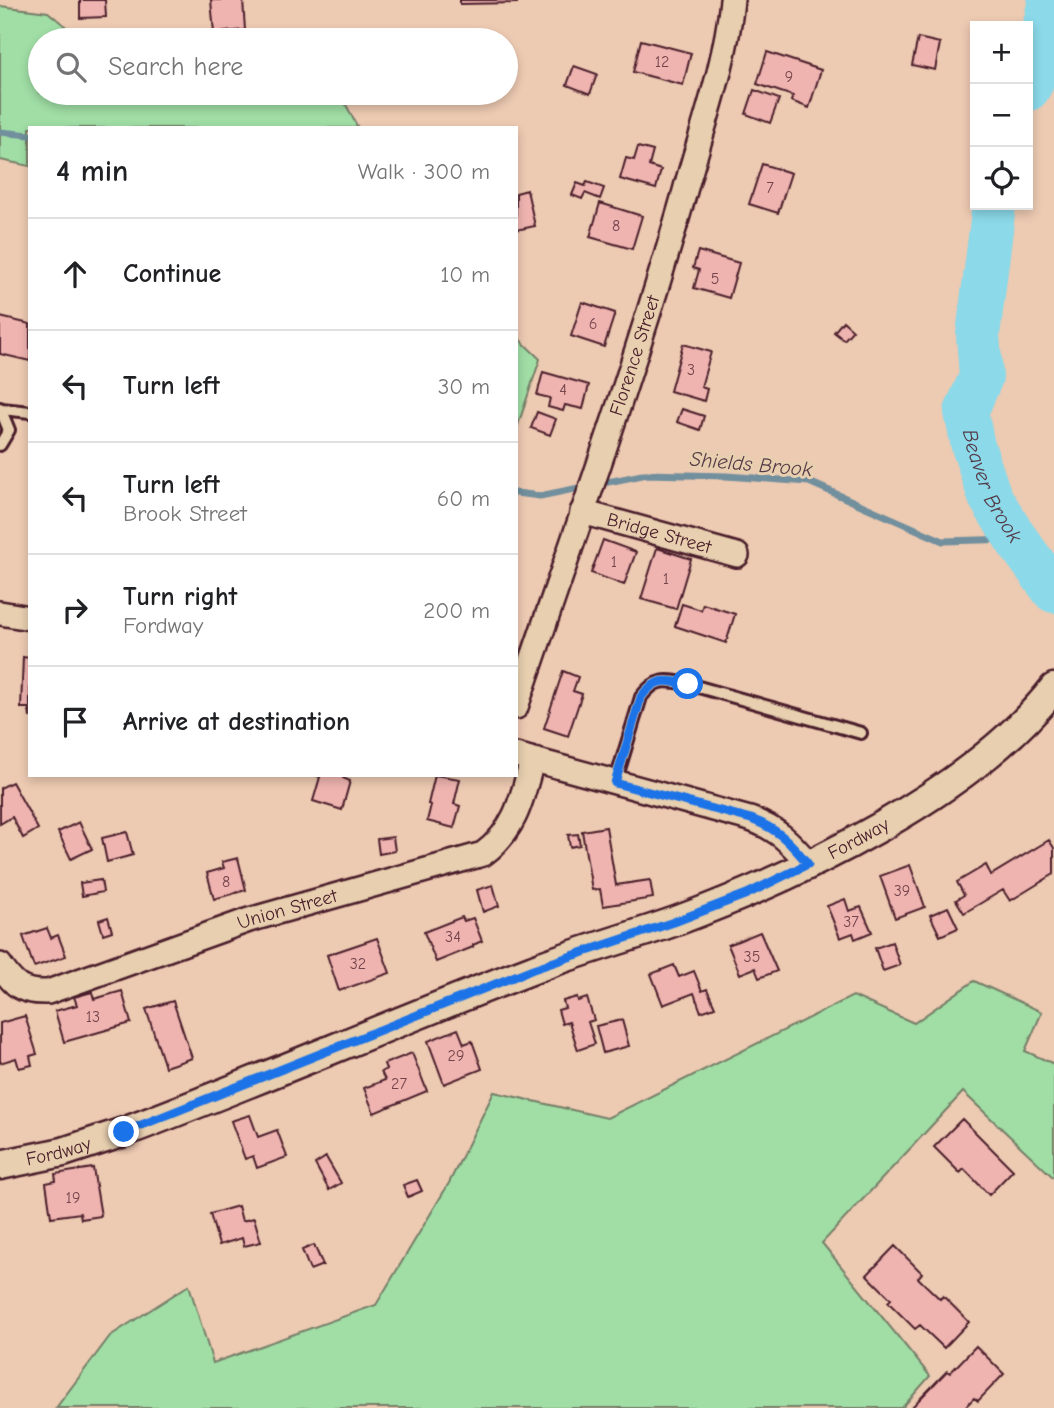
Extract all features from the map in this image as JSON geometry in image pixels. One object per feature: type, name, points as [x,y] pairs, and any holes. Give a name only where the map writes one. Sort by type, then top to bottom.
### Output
[{"type":"street","name":"Florence Street","points":[[518,701],[662,270],[730,25],[732,0]]},
{"type":"street","name":"Bridge Street","points":[[584,506],[737,555]]},
{"type":"street","points":[[0,613],[28,618]]},
{"type":"street","name":"Fordway","points":[[0,1165],[63,1152],[124,1132],[533,969],[674,922],[747,894],[899,815],[954,779],[1003,741],[1051,698]]},
{"type":"street","points":[[524,758],[751,819],[771,827],[793,846],[808,864]]},
{"type":"street","name":"Union Street","points":[[0,965],[23,990],[48,992],[248,920],[483,854],[506,834],[514,818],[524,758]]},
{"type":"lane","points":[[0,445],[9,430],[1,408],[28,412]]},
{"type":"lane","points":[[615,783],[641,697],[658,681],[688,684],[861,733]]},
{"type":"green space","points":[[0,6],[48,12],[67,28],[28,28],[28,105],[346,105],[357,126],[28,126],[28,166],[0,160]]},
{"type":"green space","points":[[518,338],[540,359],[518,425]]},
{"type":"green space","points":[[974,981],[1042,1012],[1025,1051],[1054,1064],[1054,1178],[963,1092],[822,1243],[930,1376],[902,1408],[56,1408],[110,1336],[189,1285],[213,1363],[376,1305],[449,1183],[494,1092],[607,1118],[853,996],[914,1023]]},
{"type":"building","points":[[80,0],[105,0],[106,17],[80,18]]},
{"type":"building","points":[[211,0],[243,0],[245,28],[214,28]]},
{"type":"building","points":[[460,0],[517,0],[517,3],[460,4]]},
{"type":"building","points":[[918,38],[940,43],[935,70],[912,65]]},
{"type":"building","points":[[641,40],[691,53],[683,85],[633,72]]},
{"type":"building","points":[[767,52],[821,70],[809,108],[791,101],[793,96],[757,84]]},
{"type":"building","points":[[574,66],[597,74],[590,94],[567,85]]},
{"type":"building","points":[[754,90],[779,99],[770,123],[746,114]]},
{"type":"building","points":[[638,147],[653,151],[649,166],[661,170],[656,189],[620,179],[626,158],[634,160]]},
{"type":"building","points":[[762,164],[791,173],[778,213],[749,204]]},
{"type":"building","points":[[587,182],[604,188],[600,199],[585,193],[582,199],[572,195],[577,183],[585,186]]},
{"type":"building","points":[[527,190],[535,226],[518,230],[518,192]]},
{"type":"building","points":[[600,203],[642,216],[632,249],[590,237]]},
{"type":"building","points":[[698,251],[739,263],[729,298],[694,288],[699,270],[693,268]]},
{"type":"building","points":[[582,302],[615,313],[604,347],[571,336]]},
{"type":"building","points":[[0,317],[28,324],[28,361],[0,354]]},
{"type":"building","points":[[843,321],[853,330],[844,340],[834,332]]},
{"type":"building","points":[[683,344],[711,352],[701,387],[707,389],[704,401],[670,391]]},
{"type":"building","points":[[543,372],[589,385],[583,409],[565,405],[563,411],[548,407],[550,398],[537,395]]},
{"type":"building","points":[[682,409],[704,416],[700,430],[677,422]]},
{"type":"building","points":[[537,412],[556,419],[550,435],[531,428]]},
{"type":"building","points":[[603,540],[636,552],[624,585],[591,573]]},
{"type":"building","points":[[657,548],[691,559],[676,609],[641,599]]},
{"type":"building","points":[[682,604],[701,610],[703,604],[735,614],[726,643],[675,626]]},
{"type":"building","points":[[23,657],[28,658],[28,708],[21,708]]},
{"type":"building","points":[[563,671],[578,677],[573,691],[582,694],[568,736],[544,728]]},
{"type":"building","points":[[320,777],[343,777],[350,781],[342,810],[313,801]]},
{"type":"building","points":[[435,777],[460,779],[454,804],[460,806],[454,828],[427,821],[431,805],[428,804]]},
{"type":"building","points":[[12,782],[38,829],[23,838],[12,817],[0,824],[0,788]]},
{"type":"building","points":[[79,822],[92,849],[71,859],[58,832]]},
{"type":"building","points":[[606,827],[616,885],[650,880],[653,898],[603,906],[600,889],[592,890],[582,831]]},
{"type":"building","points":[[127,832],[133,855],[107,862],[102,838]]},
{"type":"building","points":[[578,834],[580,845],[570,847],[568,835]]},
{"type":"building","points":[[393,837],[395,851],[379,854],[377,839]]},
{"type":"building","points":[[1049,840],[1054,848],[1054,874],[1010,901],[1003,890],[964,913],[956,900],[964,895],[957,882],[986,865],[991,875]]},
{"type":"building","points":[[238,858],[246,890],[214,899],[207,873],[224,868],[222,862]]},
{"type":"building","points":[[910,865],[925,907],[895,918],[880,876]]},
{"type":"building","points":[[101,880],[103,892],[82,896],[80,883]]},
{"type":"building","points":[[493,885],[499,906],[483,912],[477,890]]},
{"type":"building","points":[[845,899],[849,911],[861,907],[872,932],[855,939],[853,933],[840,938],[827,906]]},
{"type":"building","points":[[948,907],[958,928],[940,936],[930,915]]},
{"type":"building","points":[[108,917],[112,931],[103,934],[99,920]]},
{"type":"building","points":[[462,917],[464,921],[473,918],[482,941],[436,962],[424,932]]},
{"type":"building","points":[[47,928],[51,938],[58,935],[66,956],[34,967],[23,936]]},
{"type":"building","points":[[760,932],[777,971],[759,978],[755,968],[740,974],[728,945]]},
{"type":"building","points":[[377,938],[390,973],[339,991],[327,955]]},
{"type":"building","points":[[892,942],[900,965],[883,971],[875,948]]},
{"type":"building","points":[[674,965],[679,977],[694,971],[702,991],[707,989],[715,1007],[701,1012],[694,993],[663,1005],[651,974]]},
{"type":"building","points":[[122,991],[131,1023],[64,1042],[55,1011],[77,1005],[74,997],[92,992],[94,999]]},
{"type":"building","points":[[577,997],[578,1001],[587,998],[594,1020],[588,1022],[595,1044],[578,1050],[569,1022],[562,1024],[558,1010],[565,1008],[563,1001]]},
{"type":"building","points":[[173,1001],[192,1058],[165,1067],[146,1009]]},
{"type":"building","points":[[25,1016],[37,1054],[30,1056],[32,1065],[19,1068],[16,1058],[0,1063],[0,1023]]},
{"type":"building","points":[[622,1020],[629,1046],[603,1053],[596,1026]]},
{"type":"building","points":[[458,1029],[464,1044],[472,1041],[482,1069],[444,1084],[428,1041]]},
{"type":"building","points":[[412,1053],[427,1091],[374,1113],[364,1088],[385,1080],[381,1072],[386,1069],[384,1064]]},
{"type":"building","points":[[250,1115],[258,1137],[277,1130],[287,1157],[257,1168],[253,1156],[245,1159],[231,1121]]},
{"type":"building","points":[[962,1119],[1013,1170],[989,1195],[964,1169],[960,1173],[934,1147]]},
{"type":"building","points":[[326,1157],[341,1183],[329,1190],[315,1164]]},
{"type":"building","points":[[93,1168],[101,1216],[81,1219],[80,1213],[51,1217],[46,1183],[56,1181],[55,1174]]},
{"type":"building","points":[[417,1180],[422,1191],[408,1197],[403,1185]]},
{"type":"building","points":[[238,1206],[242,1221],[254,1218],[261,1242],[244,1246],[242,1238],[219,1245],[210,1214]]},
{"type":"building","points":[[314,1245],[323,1265],[310,1270],[302,1250]]},
{"type":"building","points":[[895,1246],[922,1273],[918,1278],[940,1299],[943,1296],[969,1322],[944,1348],[920,1325],[915,1329],[888,1302],[891,1299],[867,1275]]},
{"type":"building","points":[[976,1346],[1004,1374],[978,1401],[974,1398],[964,1408],[911,1408],[947,1371],[950,1373]]},
{"type":"waterway","name":"Beaver Brook","points":[[1031,84],[1050,0]]},
{"type":"waterway","name":"Shields Brook","points":[[0,132],[28,135]]},
{"type":"waterway","name":"Beaver Brook","points":[[993,210],[978,335],[981,377],[966,412],[973,446],[990,497],[1016,539],[1054,591]]},
{"type":"waterway","name":"Shields Brook","points":[[518,493],[540,496],[647,474],[809,482],[943,541],[1016,539]]},
{"type":"route","points":[[124,1132],[533,969],[674,922],[747,894],[808,864],[786,838],[771,827],[751,819],[615,783],[641,697],[658,681],[688,684]]}]
